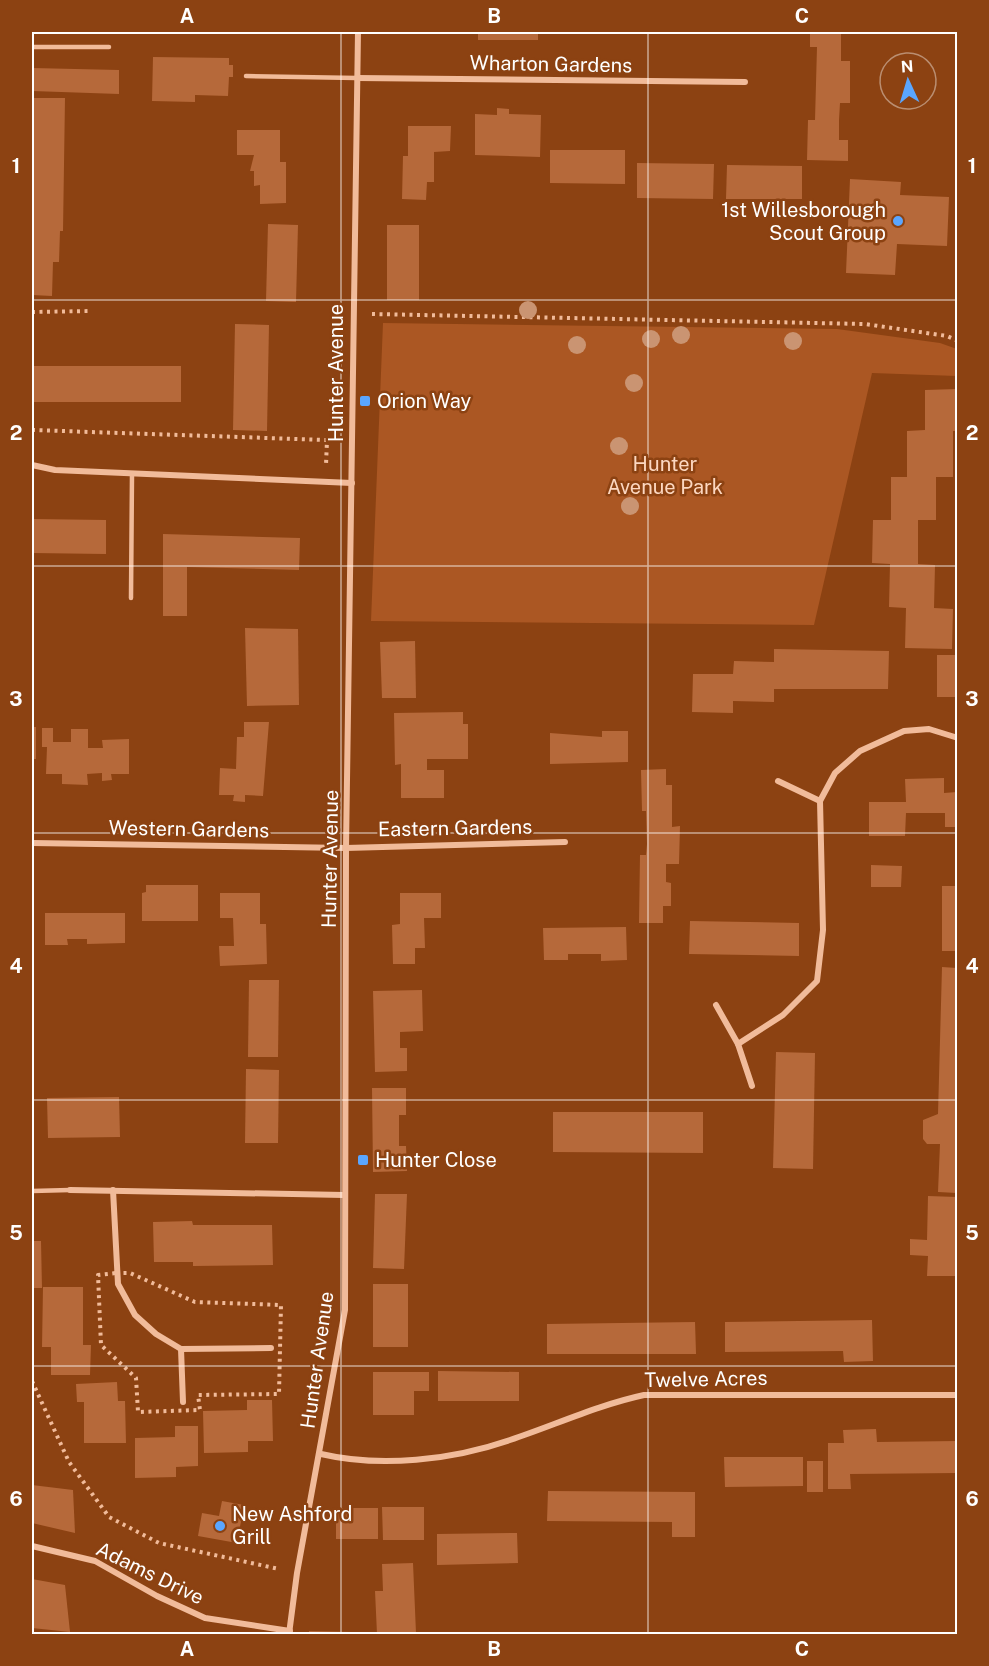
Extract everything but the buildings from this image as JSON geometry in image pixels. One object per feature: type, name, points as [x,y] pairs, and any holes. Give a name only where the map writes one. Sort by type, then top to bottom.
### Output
[{"type":"street","name":"Hunter Avenue","points":[[290,1633],[297,1573],[321,1454],[345,1310],[346,848],[352,483],[352,313],[358,32]]},
{"type":"street","name":"Wharton Gardens","points":[[357,78],[745,82]]},
{"type":"street","points":[[32,465],[55,470],[352,483]]},
{"type":"street","points":[[738,1044],[783,1015],[817,981],[823,930],[820,801],[835,773],[860,751],[904,731],[929,729],[957,738]]},
{"type":"street","points":[[778,781],[820,801]]},
{"type":"street","name":"Eastern Gardens","points":[[346,848],[565,842]]},
{"type":"street","name":"Western Gardens","points":[[32,843],[346,848]]},
{"type":"street","points":[[716,1005],[738,1044],[752,1086]]},
{"type":"street","points":[[70,1190],[345,1195]]},
{"type":"street","points":[[113,1190],[118,1284],[135,1315],[156,1334],[181,1349],[271,1348]]},
{"type":"street","points":[[181,1349],[183,1402]]},
{"type":"street","name":"Twelve Acres","points":[[321,1454],[381,1460],[445,1456],[508,1441],[620,1400],[644,1395],[957,1395]]},
{"type":"street","name":"Adams Drive","points":[[32,1546],[95,1560],[157,1596],[205,1618],[290,1633]]},
{"type":"lane","points":[[32,46],[109,47]]},
{"type":"lane","points":[[246,76],[357,78]]},
{"type":"lane","points":[[131,598],[132,474]]},
{"type":"lane","points":[[32,1191],[70,1190]]},
{"type":"path","points":[[32,312],[92,311]]},
{"type":"path","points":[[352,313],[865,324],[947,336],[957,341]]},
{"type":"path","points":[[32,430],[327,440],[325,483]]},
{"type":"path","points":[[32,1381],[69,1462],[109,1517],[159,1543],[297,1573]]},
{"type":"green space","name":"Hunter Avenue Park","points":[[383,323],[837,329],[940,343],[957,349],[957,376],[872,373],[814,625],[371,621]]},
{"type":"place","name":"1st Willesborough Scout Group","points":[[898,221]]},
{"type":"place","name":"Orion Way","points":[[365,401]]},
{"type":"place","name":"Hunter Close","points":[[363,1160]]},
{"type":"place","name":"New Ashford Grill","points":[[220,1526]]}]
